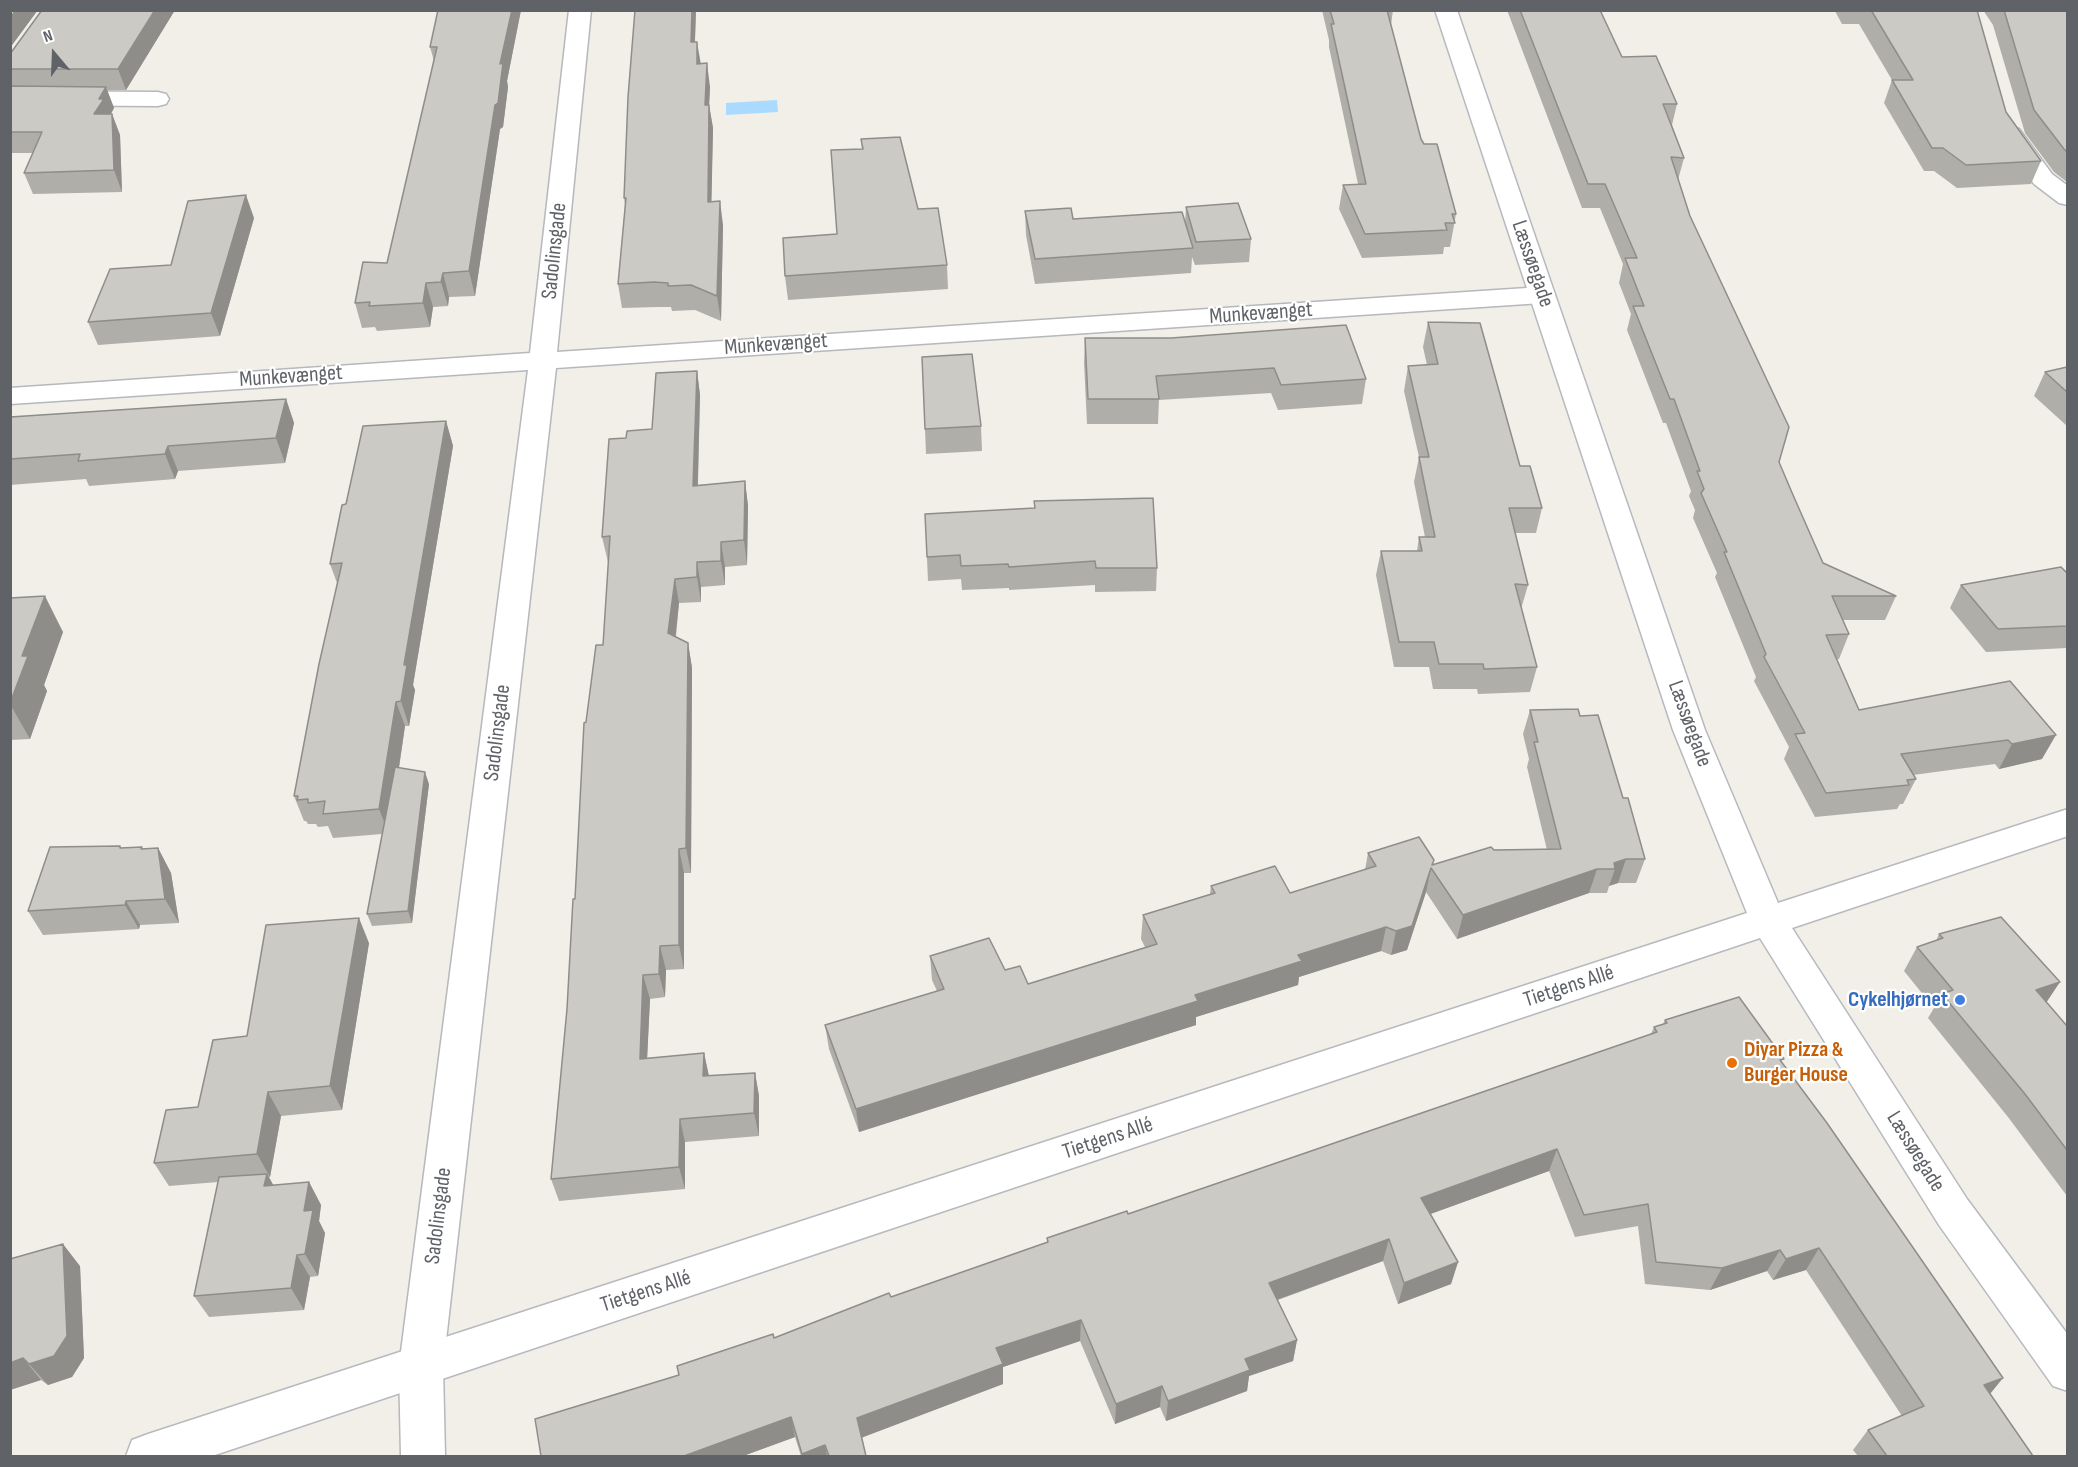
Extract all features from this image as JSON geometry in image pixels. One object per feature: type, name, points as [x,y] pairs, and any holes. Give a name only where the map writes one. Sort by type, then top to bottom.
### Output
[{"type":"street","name":"Sadolinsgade","points":[[423,1456],[421,1367],[543,360],[580,10]]},
{"type":"street","name":"Læssøegade","points":[[1446,10],[1689,730],[1768,921],[1953,1212],[2067,1371]]},
{"type":"street","points":[[10,98],[158,99]]},
{"type":"street","points":[[2005,113],[2011,134],[2043,179],[2067,198]]},
{"type":"street","name":"Munkevænget","points":[[10,396],[1542,295]]},
{"type":"street","name":"Tietgens Allé","points":[[148,1456],[2067,822]]},
{"type":"water","points":[[777,100],[778,112],[726,115],[726,103]]},
{"type":"building","points":[[42,10],[155,10],[118,69],[10,69],[10,54]]},
{"type":"building","points":[[438,10],[512,10],[500,64],[503,63],[498,103],[495,105],[469,271],[443,273],[441,282],[426,283],[423,303],[369,306],[370,302],[355,303],[363,262],[387,263],[437,47],[430,47]]},
{"type":"building","points":[[635,10],[692,10],[691,42],[697,42],[697,64],[707,63],[705,105],[709,105],[708,202],[720,201],[717,296],[691,285],[668,286],[668,283],[654,282],[618,284],[626,198],[624,198],[628,97]]},
{"type":"building","points":[[1330,10],[1387,10],[1421,139],[1424,144],[1437,144],[1456,214],[1452,214],[1455,223],[1445,223],[1447,230],[1365,234],[1343,185],[1366,184],[1331,24],[1334,24]]},
{"type":"building","points":[[1520,10],[1600,10],[1622,57],[1656,56],[1677,104],[1663,104],[1684,158],[1671,157],[1690,216],[1789,427],[1779,462],[1823,563],[1896,596],[1832,596],[1849,634],[1826,635],[1859,710],[2010,681],[2056,735],[2012,744],[2008,740],[1901,754],[1916,779],[1907,780],[1909,785],[1826,793],[1795,734],[1805,733],[1764,657],[1766,654],[1724,552],[1727,552],[1701,493],[1704,489],[1697,471],[1700,471],[1674,399],[1670,399],[1633,306],[1644,306],[1625,258],[1637,258],[1605,184],[1588,184]]},
{"type":"building","points":[[1871,10],[1977,10],[2006,112],[2041,161],[1966,165],[1943,148],[1932,148],[1892,80],[1913,80]]},
{"type":"building","points":[[2004,10],[2067,10],[2067,152],[2034,110]]},
{"type":"building","points":[[10,86],[106,87],[99,99],[104,99],[94,114],[112,114],[114,170],[24,173],[42,132],[10,132]]},
{"type":"building","points":[[900,137],[918,209],[938,208],[947,265],[785,276],[783,238],[837,234],[831,150],[863,149],[861,139]]},
{"type":"building","points":[[246,195],[211,313],[88,322],[110,269],[171,265],[188,201]]},
{"type":"building","points":[[1238,203],[1251,239],[1196,242],[1186,207]]},
{"type":"building","points":[[1071,208],[1073,219],[1182,212],[1193,248],[1035,259],[1025,211]]},
{"type":"building","points":[[1428,322],[1480,323],[1520,466],[1530,466],[1542,508],[1509,508],[1528,585],[1515,584],[1537,667],[1484,669],[1483,664],[1439,664],[1434,642],[1399,642],[1381,551],[1422,551],[1419,537],[1435,537],[1419,457],[1429,457],[1408,366],[1438,364]]},
{"type":"building","points":[[1346,325],[1366,379],[1281,385],[1274,368],[1156,376],[1159,399],[1088,399],[1085,338],[1171,338]]},
{"type":"building","points":[[972,354],[981,426],[925,429],[922,357]]},
{"type":"building","points":[[2067,367],[2067,392],[2045,372]]},
{"type":"building","points":[[697,371],[693,486],[745,481],[744,540],[721,542],[721,561],[697,562],[697,577],[675,579],[668,633],[688,643],[686,848],[679,849],[679,945],[660,946],[659,974],[643,975],[640,1059],[704,1053],[703,1076],[755,1073],[754,1113],[680,1119],[679,1167],[551,1179],[567,1009],[573,899],[575,899],[584,723],[586,722],[596,645],[603,645],[610,536],[602,537],[609,439],[626,438],[627,431],[652,429],[656,373]]},
{"type":"building","points":[[286,399],[276,438],[168,446],[165,454],[78,461],[80,454],[10,459],[10,417]]},
{"type":"building","points":[[446,421],[404,665],[407,665],[401,701],[396,702],[379,809],[323,814],[325,801],[308,803],[308,799],[297,800],[298,796],[294,796],[319,664],[342,563],[330,564],[342,505],[346,504],[363,426]]},
{"type":"building","points":[[1153,498],[1157,568],[1096,568],[1095,561],[1009,567],[1008,564],[961,566],[960,555],[927,557],[925,514],[1035,508],[1034,501]]},
{"type":"building","points":[[2061,567],[2067,573],[2067,626],[1998,629],[1961,585]]},
{"type":"building","points":[[45,596],[22,656],[28,656],[10,703],[10,598]]},
{"type":"building","points":[[1578,709],[1580,716],[1598,715],[1623,798],[1628,798],[1645,859],[1626,859],[1614,863],[1615,869],[1597,869],[1463,915],[1431,868],[1412,926],[1396,931],[1386,927],[1298,955],[1302,961],[1195,995],[1198,1001],[856,1109],[825,1025],[944,989],[930,956],[989,938],[1005,970],[1020,966],[1028,984],[1157,944],[1143,915],[1215,893],[1211,886],[1275,866],[1290,893],[1376,866],[1368,853],[1419,837],[1434,860],[1432,865],[1491,847],[1494,850],[1561,849],[1534,742],[1538,742],[1530,710]]},
{"type":"building","points":[[395,767],[425,772],[408,911],[367,914]]},
{"type":"building","points":[[120,846],[120,848],[158,848],[165,899],[126,901],[125,905],[28,911],[50,847]]},
{"type":"building","points":[[2001,917],[2060,982],[2036,990],[2067,1026],[2067,1150],[2025,1094],[1942,994],[1953,990],[1917,947],[1943,938],[1939,934]]},
{"type":"building","points":[[359,918],[330,1086],[268,1092],[257,1154],[154,1163],[166,1110],[198,1107],[213,1040],[247,1036],[266,925]]},
{"type":"building","points":[[1739,997],[1784,1059],[1780,1060],[1827,1123],[2003,1378],[1984,1385],[2033,1456],[1887,1456],[1868,1430],[1924,1406],[1819,1248],[1786,1259],[1780,1250],[1722,1268],[1656,1262],[1648,1204],[1584,1215],[1557,1149],[1421,1198],[1458,1262],[1404,1283],[1389,1239],[1269,1283],[1297,1340],[1245,1359],[1250,1370],[1168,1401],[1162,1386],[1116,1404],[1081,1320],[996,1348],[1003,1364],[857,1418],[866,1456],[829,1456],[825,1445],[802,1454],[791,1417],[684,1456],[541,1456],[535,1419],[679,1375],[677,1366],[773,1334],[774,1338],[889,1293],[891,1297],[1048,1242],[1047,1238],[1127,1211],[1128,1214],[1657,1032],[1654,1027],[1667,1023],[1665,1020]]},
{"type":"building","points":[[267,1174],[264,1186],[309,1182],[304,1211],[313,1210],[305,1254],[297,1255],[291,1288],[194,1296],[219,1177]]},
{"type":"building","points":[[63,1244],[67,1336],[54,1356],[29,1364],[23,1358],[10,1363],[10,1259]]},
{"type":"place","name":"Cykelhjørnet","points":[[1960,1000]]},
{"type":"place","name":"Diyar Pizza & Burger House","points":[[1732,1063]]}]
